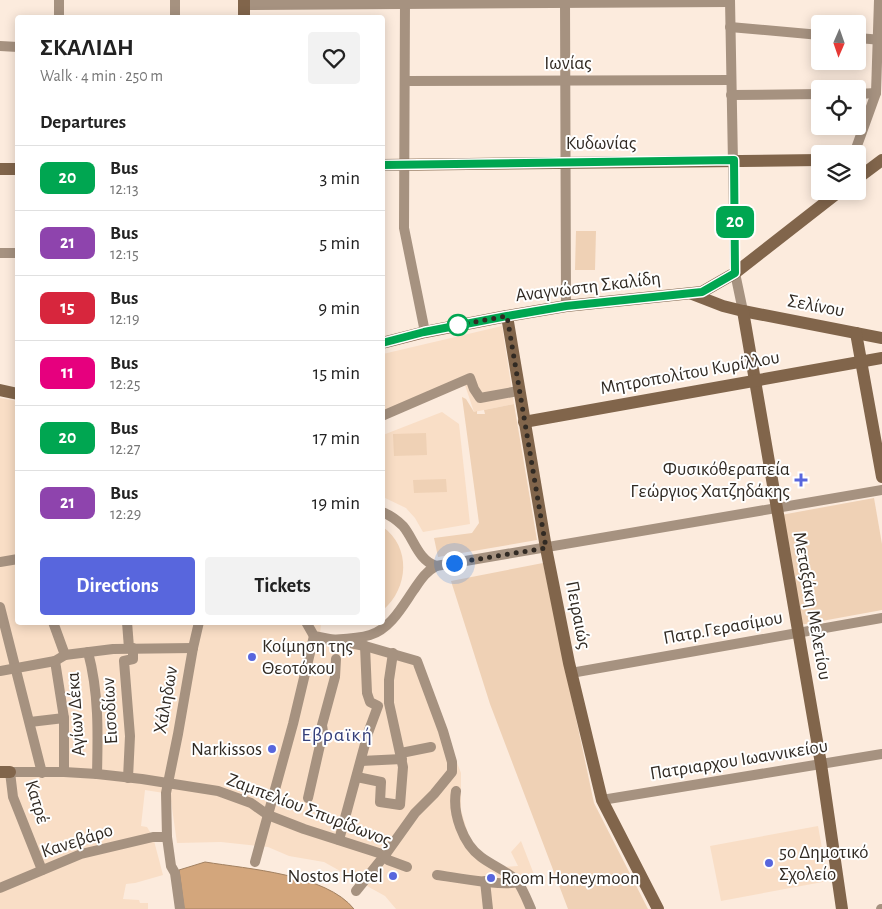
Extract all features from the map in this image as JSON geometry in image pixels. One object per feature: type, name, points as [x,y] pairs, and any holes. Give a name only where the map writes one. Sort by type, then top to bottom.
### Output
[{"type":"street","points":[[59,0],[59,15]]},
{"type":"street","points":[[174,0],[175,15]]},
{"type":"street","points":[[857,145],[876,93],[880,40],[879,0]]},
{"type":"street","points":[[244,7],[404,2],[730,1],[735,273],[743,311]]},
{"type":"street","points":[[404,2],[404,228],[424,332]]},
{"type":"street","points":[[565,2],[566,306]]},
{"type":"street","points":[[730,26],[811,34]]},
{"type":"street","points":[[866,39],[880,40]]},
{"type":"street","points":[[0,46],[15,47]]},
{"type":"street","name":"Ιωνίας","points":[[404,81],[731,80]]},
{"type":"street","points":[[866,94],[876,93]]},
{"type":"street","points":[[731,95],[811,94]]},
{"type":"street","name":"Κυδωνίας","points":[[385,165],[811,160]]},
{"type":"street","points":[[866,172],[882,160]]},
{"type":"street","points":[[866,166],[871,168]]},
{"type":"street","points":[[0,169],[15,169]]},
{"type":"street","name":"Αναγνώστη Σκαλίδη","points":[[385,342],[424,332],[566,306],[702,292],[735,273],[828,200]]},
{"type":"street","points":[[0,253],[15,252]]},
{"type":"street","name":"Σελίνου","points":[[692,294],[723,306],[743,311],[882,338]]},
{"type":"street","name":"Μεταξάκη Μελετίου","points":[[743,311],[821,764],[842,909]]},
{"type":"street","name":"Πειραιώς","points":[[507,316],[518,391],[546,548],[571,673],[602,800],[658,909]]},
{"type":"street","points":[[856,333],[882,476]]},
{"type":"street","name":"Μητροπολίτου Κυρίλλου","points":[[524,422],[882,358]]},
{"type":"street","points":[[385,415],[470,378],[480,398],[518,391]]},
{"type":"street","points":[[0,390],[15,393]]},
{"type":"street","points":[[385,514],[401,524],[424,559],[429,564],[436,566],[882,490]]},
{"type":"street","points":[[0,562],[15,560]]},
{"type":"street","points":[[328,640],[370,635],[380,630],[392,620],[425,574],[436,566]]},
{"type":"street","points":[[0,607],[42,773]]},
{"type":"street","name":"Πατρ.Γερασίμου","points":[[571,673],[882,618]]},
{"type":"street","points":[[54,625],[65,655]]},
{"type":"street","points":[[127,625],[131,648]]},
{"type":"street","name":"Χάληδων","points":[[180,909],[176,873],[171,866],[167,837],[166,793],[198,625]]},
{"type":"street","points":[[255,862],[293,724],[314,636],[308,625]]},
{"type":"street","points":[[314,636],[365,646],[417,661],[443,731],[452,762],[452,772],[444,784],[414,813],[385,855],[356,890]]},
{"type":"street","points":[[365,646],[367,693],[370,702],[378,706],[394,702]]},
{"type":"street","points":[[0,671],[55,661],[65,655],[88,652],[131,648],[193,648]]},
{"type":"street","name":"Εισοδίων","points":[[128,778],[130,736],[124,661],[133,659],[131,648]]},
{"type":"street","name":"Αγίων Δέκα","points":[[88,652],[94,676],[98,719],[97,774]]},
{"type":"street","points":[[357,777],[381,782],[380,802],[400,805],[407,790],[402,756],[397,743],[394,702],[389,680],[393,653]]},
{"type":"street","points":[[308,798],[323,732],[322,725],[335,677],[336,659]]},
{"type":"street","points":[[55,661],[64,718],[64,772]]},
{"type":"street","points":[[339,840],[368,733],[378,706]]},
{"type":"street","points":[[30,722],[64,718]]},
{"type":"street","points":[[361,761],[402,756],[430,747]]},
{"type":"street","name":"Πατριαρχου Ιωαννικείου","points":[[602,800],[882,754]]},
{"type":"street","name":"Ζαμπελίου Σπυρίδωνος","points":[[5,772],[97,774],[218,791],[251,804],[268,815],[304,829],[385,855],[388,860],[407,868]]},
{"type":"street","name":"Κατρέ","points":[[5,772],[42,870]]},
{"type":"street","points":[[456,791],[454,800],[456,813],[469,843],[479,856],[517,882],[531,909]]},
{"type":"street","name":"Κανεβάρο","points":[[0,888],[81,854],[153,837],[167,837]]},
{"type":"street","points":[[437,876],[511,884],[517,882]]},
{"type":"street","points":[[485,882],[488,909]]},
{"type":"shaded area","points":[[576,231],[596,231],[595,270],[575,270]]},
{"type":"shaded area","points":[[502,326],[514,404],[474,412],[465,385],[385,419],[385,354]]},
{"type":"shaded area","points":[[462,397],[466,399],[474,412],[477,411],[477,414],[485,414],[484,410],[514,404],[537,540],[438,557],[434,538],[472,533],[479,523]]},
{"type":"shaded area","points":[[0,398],[15,401],[15,625],[321,625],[320,635],[419,664],[461,773],[461,810],[469,837],[479,851],[504,867],[518,866],[511,852],[521,841],[535,877],[518,886],[527,909],[396,909],[385,896],[324,862],[289,856],[268,847],[221,842],[177,843],[170,794],[145,790],[141,826],[147,827],[153,837],[163,875],[126,884],[123,899],[139,900],[140,903],[148,903],[148,909],[0,909]]},
{"type":"shaded area","points":[[442,412],[459,424],[470,524],[423,532],[415,518],[406,508],[385,498],[385,434]]},
{"type":"shaded area","points":[[426,433],[427,455],[394,456],[393,434]]},
{"type":"shaded area","points":[[446,479],[447,492],[414,493],[413,480]]},
{"type":"shaded area","points":[[874,498],[882,544],[882,610],[800,625],[781,515]]},
{"type":"shaded area","points":[[385,529],[392,535],[398,545],[402,556],[403,568],[398,591],[385,608]]},
{"type":"shaded area","points":[[543,563],[594,803],[648,909],[568,909],[490,704],[451,581]]},
{"type":"shaded area","name":"5ο Δημοτικό Σχολείο","points":[[818,826],[828,881],[721,901],[710,846]]},
{"type":"shaded area","points":[[205,862],[264,871],[306,881],[325,888],[341,897],[354,909],[184,909],[179,870]]},
{"type":"bus line","name":"20","points":[[385,165],[734,160],[735,273],[717,285],[702,292],[692,294],[566,306],[424,332],[385,342]]},
{"type":"place","name":"Φυσικόθεραπεία Γεώργιος Χατζηδάκης","points":[[801,480]]},
{"type":"place","name":"Κοίμηση της Θεοτόκου","points":[[252,657]]},
{"type":"place","name":"Narkissos","points":[[272,749]]},
{"type":"place","name":"5ο Δημοτικό Σχολείο","points":[[769,863]]},
{"type":"place","name":"Nostos Hotel","points":[[393,876]]},
{"type":"place","name":"Room Honeymoon","points":[[491,878]]},
{"type":"district","name":"Εβραϊκή","points":[[337,735]]},
{"type":"route","points":[[454,563],[546,548],[507,316],[458,325]]}]
